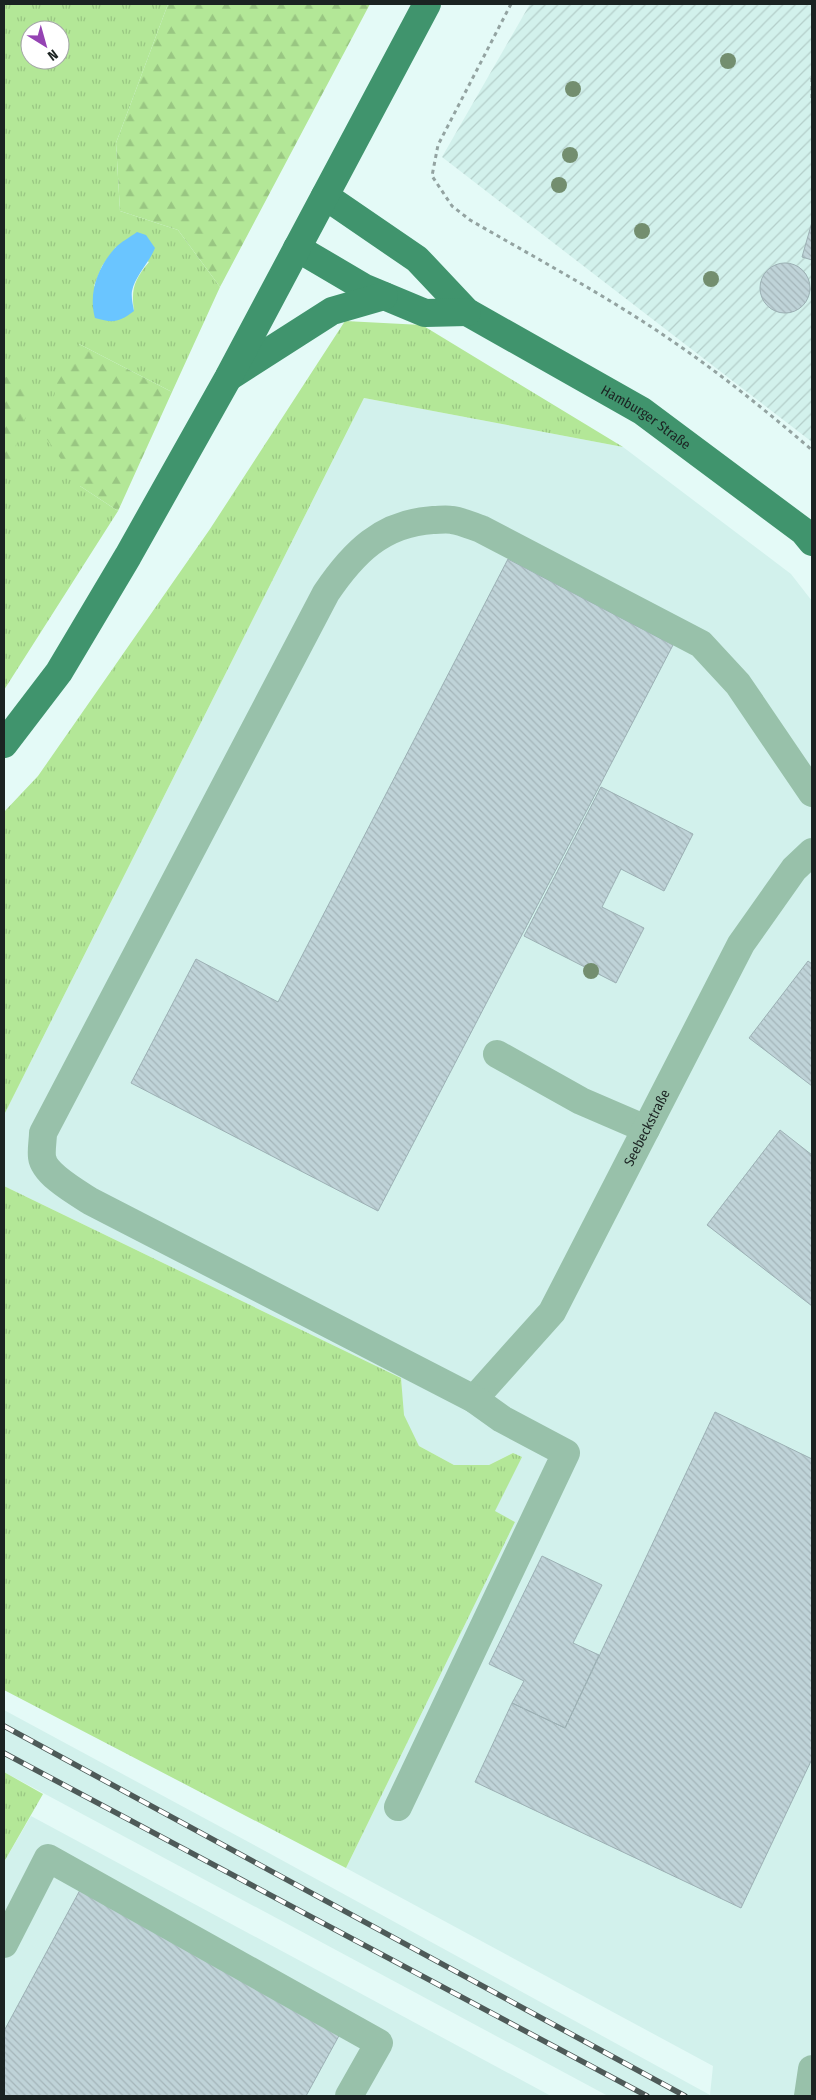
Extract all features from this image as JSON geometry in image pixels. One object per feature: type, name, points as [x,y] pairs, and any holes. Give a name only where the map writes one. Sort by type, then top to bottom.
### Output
[{"type":"main road","points":[[4,744],[59,672],[128,556],[228,378],[427,4]]},
{"type":"main road","name":"Hamburger Straße","points":[[324,196],[417,259],[467,312],[642,411],[803,531],[812,542]]},
{"type":"main road","points":[[296,248],[365,288],[425,313],[467,312]]},
{"type":"main road","points":[[228,378],[332,312],[384,296]]},
{"type":"street","points":[[398,1807],[566,1453],[502,1419],[474,1399],[90,1201],[52,1173],[42,1158],[43,1133],[326,592],[343,568],[369,543],[396,527],[423,521],[451,519],[481,529],[701,644],[738,684],[812,793]]},
{"type":"street","name":"Seebeckstraße","points":[[474,1399],[552,1312],[741,944],[794,869],[812,852]]},
{"type":"street","points":[[497,1054],[581,1101],[646,1128]]},
{"type":"street","points":[[4,1944],[48,1858],[379,2043],[349,2096]]},
{"type":"street","points":[[808,2096],[812,2069]]},
{"type":"path","points":[[511,4],[438,145],[432,176],[452,206],[470,220],[610,301],[682,347],[768,413],[812,450]]},
{"type":"path","points":[[812,78],[812,99]]},
{"type":"shaded area","points":[[530,4],[812,4],[812,442],[442,157]]},
{"type":"shaded area","points":[[364,398],[623,447],[791,574],[812,601],[812,2096],[608,2096],[4,1772],[4,1710],[710,2095],[713,2066],[346,1868],[515,1522],[494,1512],[513,1453],[489,1465],[454,1465],[419,1446],[403,1415],[401,1378],[4,1186],[4,1115]]},
{"type":"shaded area","points":[[31,1816],[551,2096],[4,2096],[4,1862]]},
{"type":"green space","points":[[4,4],[168,4],[116,143],[120,211],[178,230],[220,287],[172,392],[79,344],[80,486],[118,511],[4,690]],"holes":[[[116,247],[149,262],[140,274],[133,291],[134,311],[94,286],[102,266]]]},
{"type":"green space","points":[[168,4],[370,4],[220,287],[178,230],[120,211],[116,143]]},
{"type":"green space","points":[[345,321],[422,325],[623,447],[364,398],[4,1115],[4,812],[38,776],[210,529]]},
{"type":"green space","points":[[79,344],[172,392],[118,511],[80,486],[46,438],[57,382]]},
{"type":"green space","points":[[4,376],[35,387],[8,471],[4,472]]},
{"type":"green space","points":[[4,1186],[401,1378],[404,1415],[419,1446],[454,1465],[489,1465],[513,1453],[522,1457],[495,1511],[515,1522],[346,1868],[4,1690]]},
{"type":"green space","points":[[4,1772],[43,1794],[4,1862]]},
{"type":"water","points":[[137,232],[146,235],[155,248],[132,291],[134,311],[124,318],[115,321],[95,318],[93,299],[99,272],[115,248]]},
{"type":"building","points":[[812,222],[812,260],[802,257]]},
{"type":"building","points":[[785,263],[794,265],[805,274],[810,288],[808,297],[799,308],[785,313],[776,311],[765,302],[760,288],[762,279],[771,268]]},
{"type":"building","points":[[508,559],[673,645],[378,1211],[131,1083],[196,959],[278,1002]]},
{"type":"building","points":[[601,787],[693,834],[664,891],[621,869],[602,907],[644,928],[616,983],[524,936]]},
{"type":"building","points":[[808,961],[812,964],[812,1086],[749,1038]]},
{"type":"building","points":[[780,1130],[812,1155],[812,1306],[707,1225]]},
{"type":"building","points":[[715,1412],[812,1459],[812,1759],[741,1908],[475,1782],[512,1703],[565,1728]]},
{"type":"building","points":[[542,1556],[602,1585],[573,1643],[599,1655],[565,1728],[512,1703],[524,1681],[489,1664]]},
{"type":"building","points":[[80,1890],[341,2032],[306,2096],[4,2096],[4,2031]]},
{"type":"railway","points":[[4,1726],[685,2096]]},
{"type":"railway","points":[[4,1753],[647,2096]]}]
